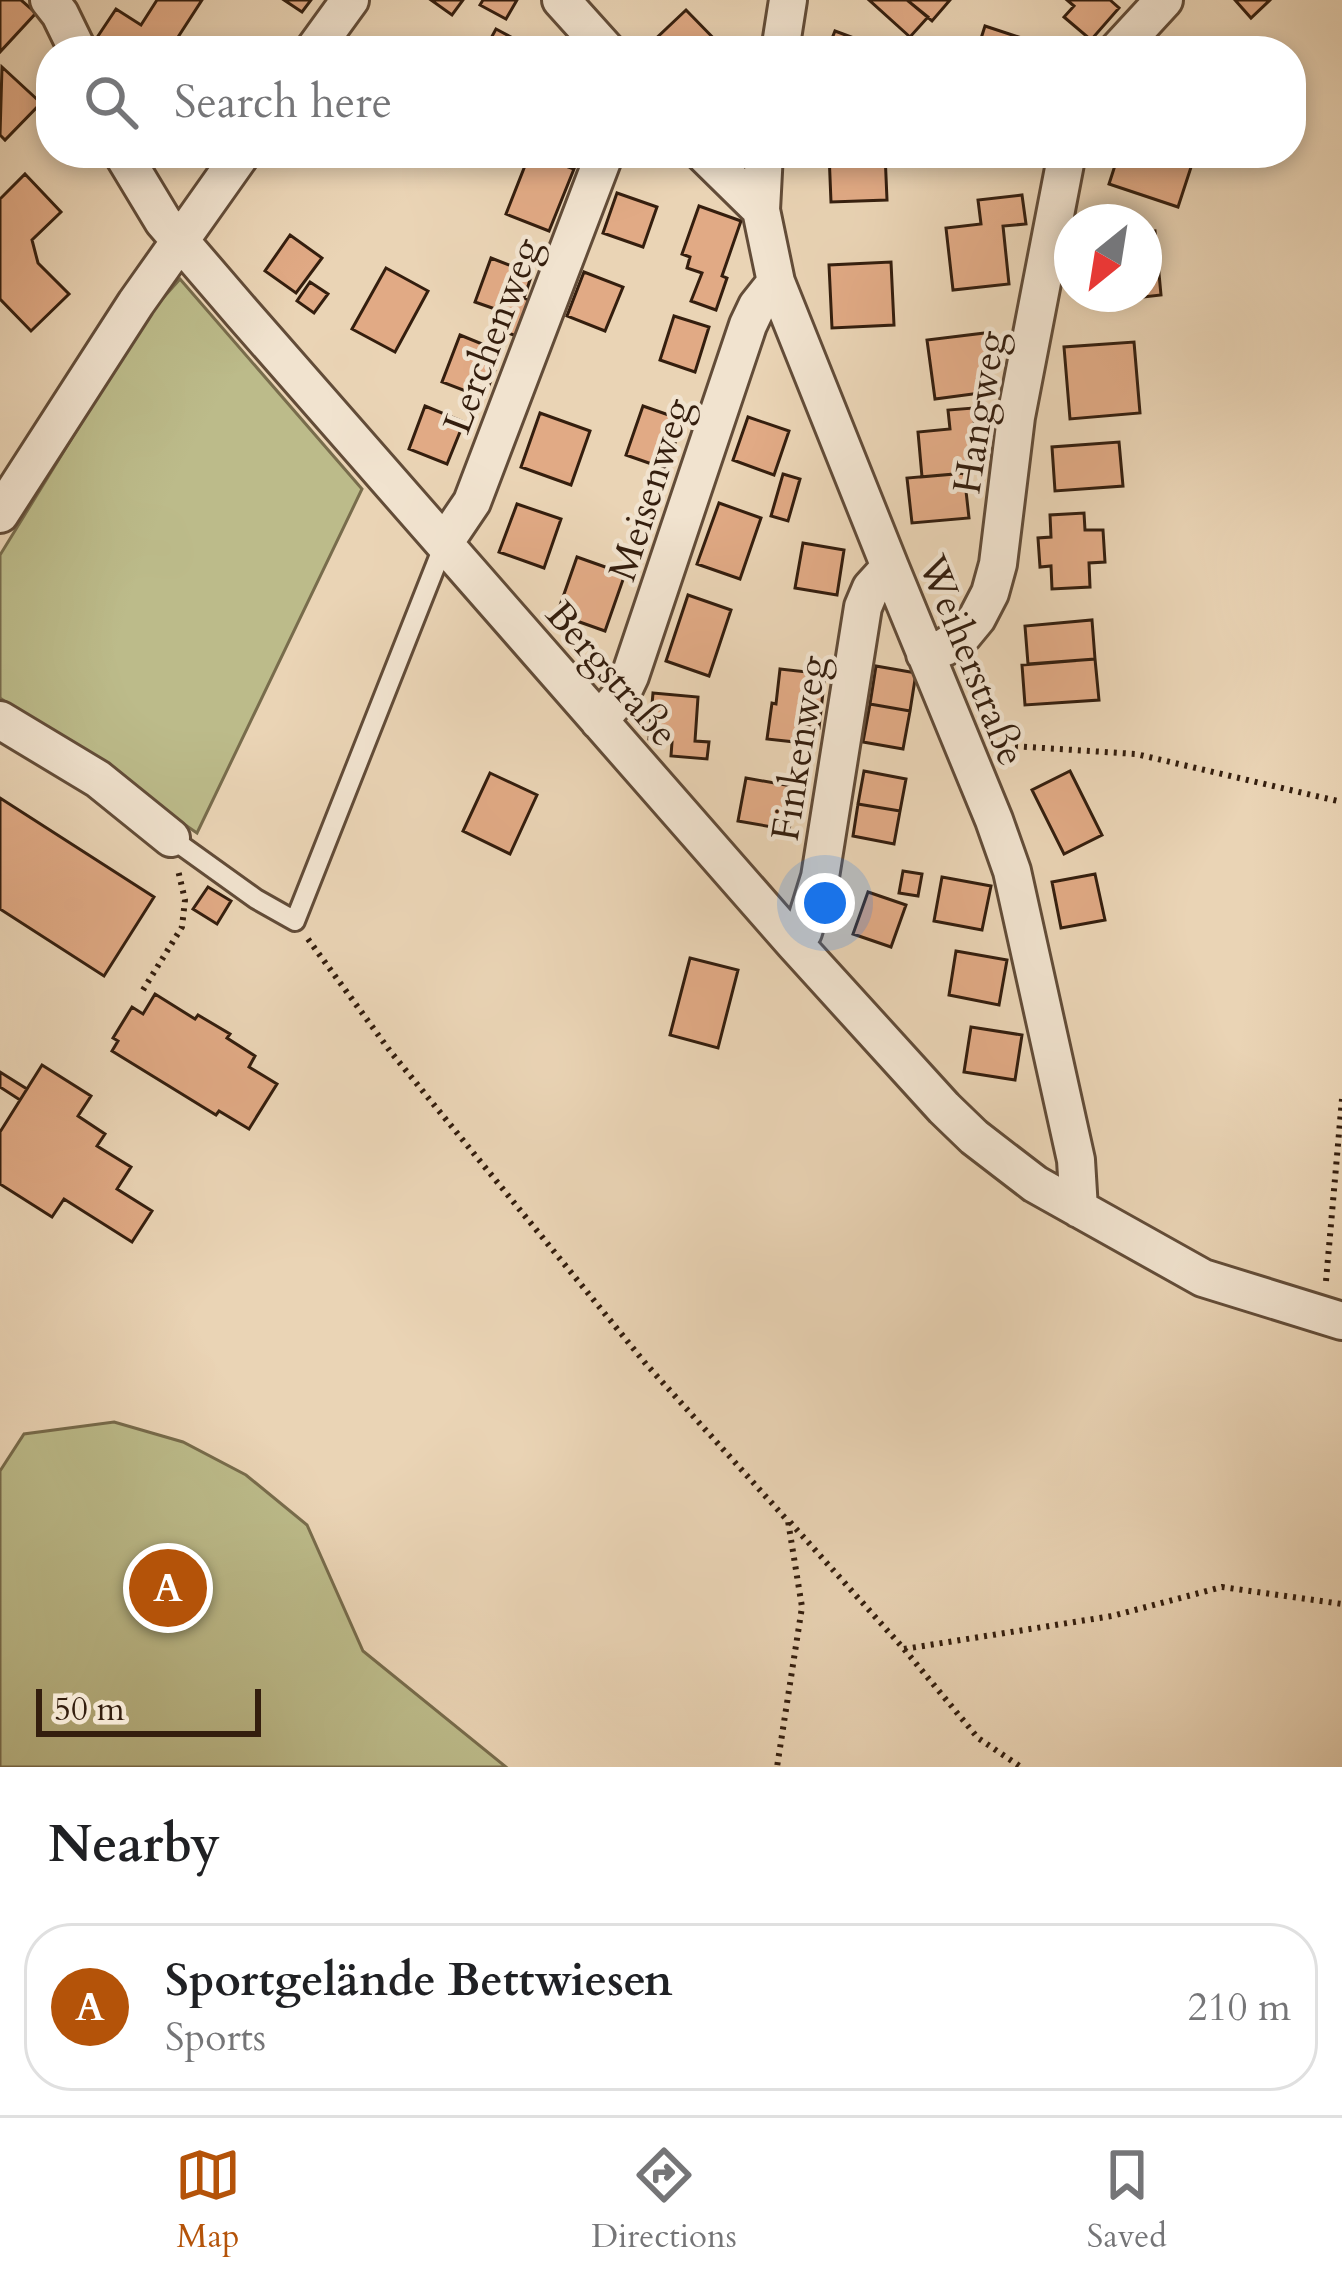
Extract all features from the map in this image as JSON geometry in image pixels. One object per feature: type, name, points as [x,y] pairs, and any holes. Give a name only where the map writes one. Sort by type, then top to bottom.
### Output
[{"type":"street","points":[[50,0],[70,36]]},
{"type":"street","points":[[325,36],[350,0]]},
{"type":"street","points":[[561,0],[594,36]]},
{"type":"street","points":[[782,36],[788,0]]},
{"type":"street","points":[[1131,36],[1164,0]]},
{"type":"street","name":"Bergstraße","points":[[130,168],[149,202],[180,240],[794,944],[974,1137],[1035,1184],[1203,1278],[1332,1318]]},
{"type":"street","points":[[0,514],[99,359],[231,168]]},
{"type":"street","name":"Lerchenweg","points":[[446,542],[472,502],[599,168]]},
{"type":"street","points":[[718,168],[761,210]]},
{"type":"street","name":"Weiherstraße","points":[[763,168],[761,210],[776,282],[1012,871],[1076,1160],[1079,1209]]},
{"type":"street","name":"Hangweg","points":[[925,654],[963,635],[983,605],[998,564],[1016,417],[1064,168]]},
{"type":"street","name":"Meisenweg","points":[[599,721],[630,676],[748,325],[776,282]]},
{"type":"street","name":"Finkenweg","points":[[794,944],[803,932],[820,878],[863,607],[890,568]]},
{"type":"street","points":[[0,720],[98,778],[171,838]]},
{"type":"lane","points":[[171,838],[295,921],[446,542]]},
{"type":"path","points":[[962,743],[1136,754],[1342,802]]},
{"type":"path","points":[[143,990],[182,927],[185,900],[171,838]]},
{"type":"path","points":[[295,921],[390,1051],[646,1364],[904,1649],[978,1738],[1021,1767]]},
{"type":"path","points":[[1332,1318],[1342,1100]]},
{"type":"path","points":[[777,1767],[802,1607],[788,1521]]},
{"type":"path","points":[[904,1649],[1112,1616],[1222,1587],[1342,1604]]},
{"type":"shaded area","points":[[180,279],[362,489],[197,833],[0,698],[0,555],[147,316]]},
{"type":"shaded area","points":[[114,1422],[183,1442],[246,1475],[307,1525],[363,1651],[506,1767],[0,1767],[0,1471],[24,1434]]},
{"type":"building","points":[[0,0],[21,0],[36,13],[0,52]]},
{"type":"building","points":[[157,0],[202,0],[179,36],[98,36],[116,9],[141,25]]},
{"type":"building","points":[[284,0],[311,0],[302,12]]},
{"type":"building","points":[[431,0],[463,0],[452,15]]},
{"type":"building","points":[[483,0],[517,0],[506,19],[480,5]]},
{"type":"building","points":[[869,0],[907,0],[928,17],[909,36]]},
{"type":"building","points":[[907,0],[950,0],[932,21]]},
{"type":"building","points":[[1067,0],[1110,0],[1119,8],[1094,36],[1086,36],[1064,17],[1074,6]]},
{"type":"building","points":[[1235,0],[1270,0],[1251,18]]},
{"type":"building","points":[[686,10],[711,36],[659,36]]},
{"type":"building","points":[[985,26],[1015,36],[982,36]]},
{"type":"building","points":[[2,67],[36,98],[36,108],[5,140],[0,135]]},
{"type":"building","points":[[524,168],[574,169],[549,231],[506,214]]},
{"type":"building","points":[[830,168],[886,168],[887,200],[831,202]]},
{"type":"building","points":[[1114,168],[1191,168],[1178,207],[1109,184]]},
{"type":"building","points":[[25,174],[61,212],[32,240],[38,263],[69,294],[31,331],[0,299],[0,199]]},
{"type":"building","points":[[617,193],[657,207],[643,247],[603,233]]},
{"type":"building","points":[[1022,195],[1026,224],[1003,226],[1009,284],[953,290],[946,228],[981,224],[978,200]]},
{"type":"building","points":[[699,206],[741,221],[716,310],[691,301],[702,273],[687,268],[690,257],[682,254]]},
{"type":"building","points":[[290,235],[322,258],[296,293],[265,271]]},
{"type":"building","points":[[491,258],[532,274],[524,298],[532,301],[519,337],[492,327],[498,310],[475,302]]},
{"type":"building","points":[[891,262],[894,325],[832,328],[829,265]]},
{"type":"building","points":[[386,268],[428,291],[395,352],[352,329]]},
{"type":"building","points":[[584,272],[623,287],[605,331],[567,316]]},
{"type":"building","points":[[310,282],[328,294],[314,313],[297,301]]},
{"type":"building","points":[[674,316],[709,327],[695,372],[660,360]]},
{"type":"building","points":[[993,332],[997,360],[984,362],[988,392],[935,399],[927,340]]},
{"type":"building","points":[[460,335],[502,352],[484,398],[442,382]]},
{"type":"building","points":[[1134,342],[1140,413],[1070,419],[1064,347]]},
{"type":"building","points":[[425,406],[464,422],[447,464],[409,449]]},
{"type":"building","points":[[643,406],[683,420],[666,469],[626,455]]},
{"type":"building","points":[[973,408],[977,451],[966,452],[968,473],[922,477],[918,432],[950,429],[948,410]]},
{"type":"building","points":[[540,413],[590,431],[571,485],[521,467]]},
{"type":"building","points":[[748,417],[789,431],[774,475],[733,460]]},
{"type":"building","points":[[1119,442],[1123,486],[1055,491],[1052,447]]},
{"type":"building","points":[[964,473],[969,518],[912,523],[907,478]]},
{"type":"building","points":[[783,474],[800,479],[788,521],[771,516]]},
{"type":"building","points":[[719,503],[761,518],[740,579],[697,564]]},
{"type":"building","points":[[517,504],[561,519],[544,568],[499,552]]},
{"type":"building","points":[[1084,513],[1085,530],[1103,530],[1105,562],[1089,563],[1090,587],[1052,589],[1051,566],[1040,567],[1038,538],[1051,537],[1050,515]]},
{"type":"building","points":[[803,543],[844,550],[837,595],[795,588]]},
{"type":"building","points":[[577,557],[625,574],[605,631],[557,614]]},
{"type":"building","points":[[688,595],[731,610],[709,676],[666,661]]},
{"type":"building","points":[[1092,620],[1095,659],[1028,664],[1025,626]]},
{"type":"building","points":[[1095,659],[1099,700],[1025,705],[1022,665]]},
{"type":"building","points":[[876,666],[916,673],[910,711],[870,704]]},
{"type":"building","points":[[780,669],[825,674],[819,728],[797,725],[795,742],[767,739]]},
{"type":"building","points":[[653,693],[698,697],[695,741],[709,742],[707,759],[671,756],[672,742],[649,739]]},
{"type":"building","points":[[870,704],[910,711],[903,749],[863,742]]},
{"type":"building","points":[[864,771],[906,779],[900,811],[858,804]]},
{"type":"building","points":[[1070,771],[1102,835],[1064,854],[1032,790]]},
{"type":"building","points":[[490,773],[537,795],[510,854],[463,831]]},
{"type":"building","points":[[746,778],[797,787],[789,830],[738,821]]},
{"type":"building","points":[[0,798],[154,897],[104,976],[0,909]]},
{"type":"building","points":[[858,804],[900,811],[894,844],[853,836]]},
{"type":"building","points":[[903,871],[922,874],[918,896],[899,893]]},
{"type":"building","points":[[1095,874],[1105,920],[1061,928],[1052,882]]},
{"type":"building","points":[[942,877],[991,886],[982,930],[934,921]]},
{"type":"building","points":[[208,887],[231,901],[217,924],[193,909]]},
{"type":"building","points":[[868,892],[906,905],[891,947],[853,934]]},
{"type":"building","points":[[956,951],[1007,960],[999,1005],[949,995]]},
{"type":"building","points":[[690,958],[738,970],[718,1048],[670,1035]]},
{"type":"building","points":[[155,994],[230,1034],[227,1038],[255,1056],[249,1067],[277,1084],[249,1129],[219,1111],[216,1115],[112,1051],[118,1041],[113,1038],[132,1007],[143,1014]]},
{"type":"building","points":[[971,1027],[1022,1035],[1015,1080],[964,1072]]},
{"type":"building","points":[[42,1065],[91,1096],[78,1116],[105,1134],[97,1146],[131,1167],[117,1189],[152,1211],[132,1242],[64,1199],[52,1217],[0,1184],[0,1132]]},
{"type":"building","points":[[0,1072],[27,1089],[20,1100],[0,1087]]},
{"type":"place","name":"Sportgelände Bettwiesen","points":[[168,1588]]}]
